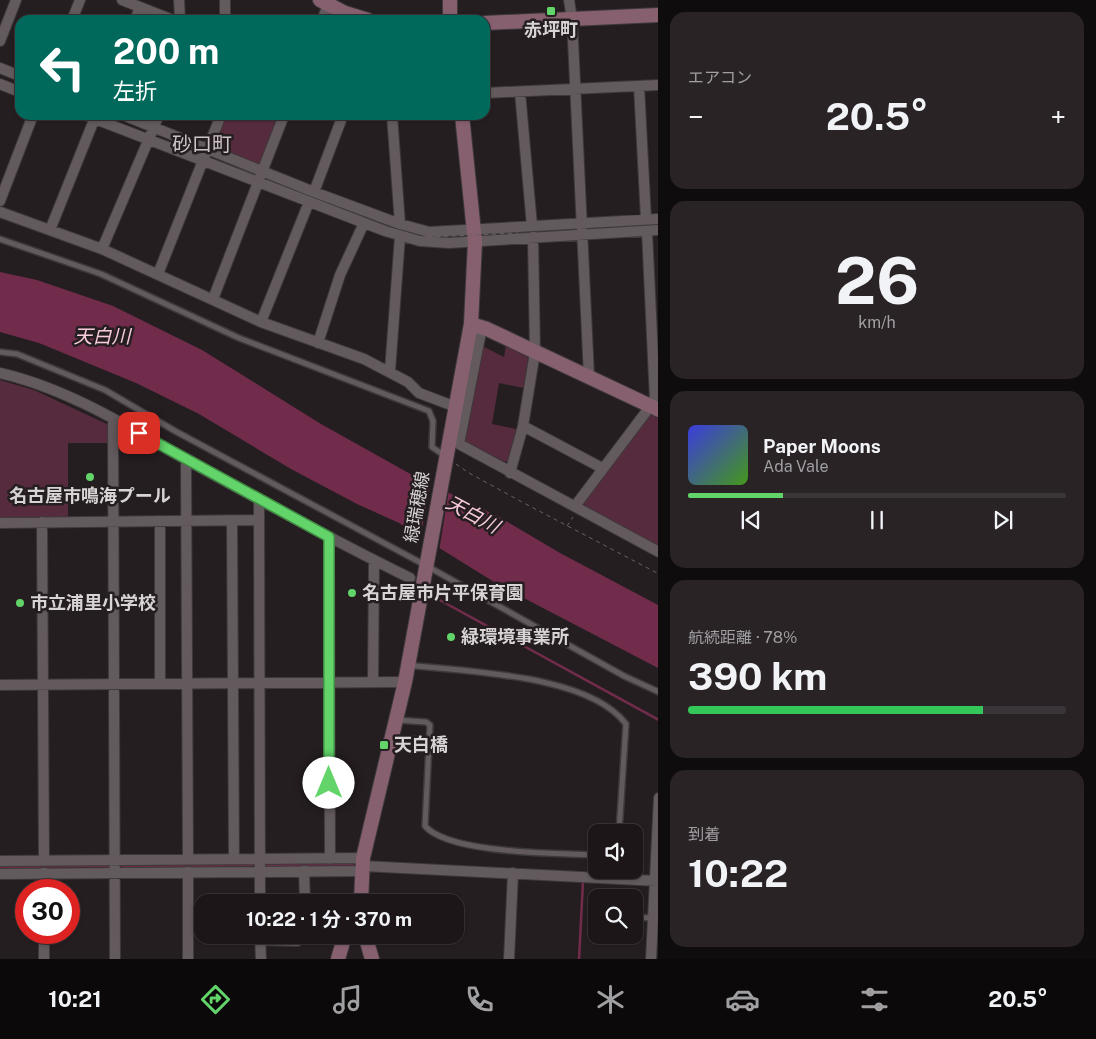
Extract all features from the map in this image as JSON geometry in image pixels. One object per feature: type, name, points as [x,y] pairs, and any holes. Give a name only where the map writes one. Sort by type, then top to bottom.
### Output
[{"type":"main road","points":[[450,0],[450,15]]},
{"type":"main road","points":[[324,2],[352,15]]},
{"type":"main road","points":[[490,24],[658,15]]},
{"type":"main road","name":"緑瑞穂線","points":[[361,894],[363,865],[405,682],[445,458],[476,326],[474,236],[462,120]]},
{"type":"main road","points":[[476,326],[589,376],[655,409]]},
{"type":"main road","points":[[338,959],[342,944]]},
{"type":"main road","points":[[368,944],[372,959]]},
{"type":"street","points":[[0,41],[16,0]]},
{"type":"street","points":[[74,15],[80,0]]},
{"type":"street","points":[[122,0],[160,15]]},
{"type":"street","points":[[179,0],[180,15]]},
{"type":"street","points":[[225,0],[225,15]]},
{"type":"street","points":[[569,0],[572,19],[589,376]]},
{"type":"street","points":[[323,15],[324,2]]},
{"type":"street","points":[[137,15],[140,7]]},
{"type":"street","points":[[0,68],[15,74]]},
{"type":"street","points":[[0,84],[15,90]]},
{"type":"street","points":[[490,94],[658,85]]},
{"type":"street","points":[[639,86],[646,220]]},
{"type":"street","points":[[520,92],[532,226]]},
{"type":"street","points":[[0,201],[31,120]]},
{"type":"street","points":[[50,230],[91,120]]},
{"type":"street","points":[[102,120],[364,223],[420,241],[474,236],[532,226],[658,230]]},
{"type":"street","points":[[135,120],[209,148],[314,192],[400,224],[429,232],[474,236],[532,237],[658,219]]},
{"type":"street","points":[[102,248],[157,120]]},
{"type":"street","points":[[158,274],[219,120]]},
{"type":"street","points":[[213,299],[282,120]]},
{"type":"street","points":[[314,192],[341,120]]},
{"type":"street","points":[[392,120],[400,224]]},
{"type":"street","points":[[262,322],[309,202]]},
{"type":"street","points":[[0,212],[102,248],[262,322],[390,371],[408,382],[419,393],[456,407]]},
{"type":"street","points":[[318,343],[340,275],[364,223]]},
{"type":"street","points":[[574,506],[602,468],[655,409],[647,230]]},
{"type":"street","points":[[390,371],[400,236]]},
{"type":"street","points":[[510,473],[523,426],[535,352],[532,237]]},
{"type":"street","points":[[476,326],[459,444],[658,552]]},
{"type":"street","points":[[0,373],[36,383],[113,419],[259,500],[410,578]]},
{"type":"street","points":[[113,419],[115,959]]},
{"type":"street","points":[[523,426],[602,468]]},
{"type":"street","points":[[186,459],[188,860]]},
{"type":"street","points":[[259,500],[260,894]]},
{"type":"street","points":[[0,523],[259,520]]},
{"type":"street","points":[[232,521],[234,860]]},
{"type":"street","points":[[42,522],[44,861]]},
{"type":"street","points":[[160,522],[160,684]]},
{"type":"street","points":[[329,537],[330,858]]},
{"type":"street","points":[[373,682],[374,561]]},
{"type":"street","points":[[0,685],[405,682]]},
{"type":"street","points":[[651,959],[657,881],[658,798]]},
{"type":"street","points":[[0,861],[330,858],[363,865]]},
{"type":"street","points":[[0,874],[304,871],[363,865],[657,881]]},
{"type":"street","points":[[304,871],[305,894]]},
{"type":"street","points":[[188,872],[188,959]]},
{"type":"street","points":[[44,873],[44,879]]},
{"type":"street","points":[[509,959],[513,873]]},
{"type":"street","points":[[44,944],[44,959]]},
{"type":"street","points":[[260,944],[260,959]]},
{"type":"lane","points":[[0,239],[101,274],[239,338],[429,411],[433,421],[432,447],[445,458]]},
{"type":"lane","points":[[0,352],[17,354],[105,390],[175,431],[624,676],[658,692]]},
{"type":"lane","points":[[408,665],[532,678],[581,694],[596,701],[622,718],[626,724],[620,824]]},
{"type":"lane","points":[[397,720],[426,722],[430,725],[424,826],[431,833],[439,837],[489,848],[588,854]]},
{"type":"lane","points":[[392,738],[429,740]]},
{"type":"lane","points":[[643,917],[653,918]]},
{"type":"path","points":[[428,237],[518,233]]},
{"type":"path","points":[[445,458],[469,473],[658,574]]},
{"type":"path","points":[[567,526],[573,517]]},
{"type":"shaded area","points":[[223,120],[277,120],[260,165],[214,146]]},
{"type":"shaded area","points":[[506,345],[526,354],[528,358],[524,388],[499,383],[492,424],[516,429],[510,460],[505,462],[465,441],[482,346],[504,357]]},
{"type":"shaded area","points":[[0,380],[34,390],[109,425],[111,443],[68,443],[68,519],[0,519]]},
{"type":"shaded area","points":[[650,414],[658,418],[658,547],[585,508],[584,502]]},
{"type":"water","name":"天白川","points":[[0,272],[37,280],[113,306],[202,350],[321,424],[414,476],[501,518],[560,553],[658,605],[658,668],[499,585],[399,523],[357,504],[291,469],[199,414],[136,383],[39,343],[0,332]]},
{"type":"pier","points":[[431,481],[449,490],[439,551],[420,539]]},
{"type":"waterway","points":[[433,588],[436,598],[658,719]]},
{"type":"waterway","points":[[122,867],[254,865]]},
{"type":"waterway","points":[[265,865],[353,865]]},
{"type":"waterway","points":[[0,867],[111,866]]},
{"type":"waterway","points":[[579,959],[583,882]]},
{"type":"place","name":"赤坪町","points":[[551,11]]},
{"type":"place","name":"名古屋市鳴海プール","points":[[90,477]]},
{"type":"place","name":"名古屋市片平保育園","points":[[352,593]]},
{"type":"place","name":"市立浦里小学校","points":[[20,603]]},
{"type":"place","name":"緑環境事業所","points":[[451,637]]},
{"type":"place","name":"天白橋","points":[[384,745]]},
{"type":"district","name":"砂口町","points":[[202,144]]},
{"type":"route","points":[[139,433],[329,537],[329,783]]}]
